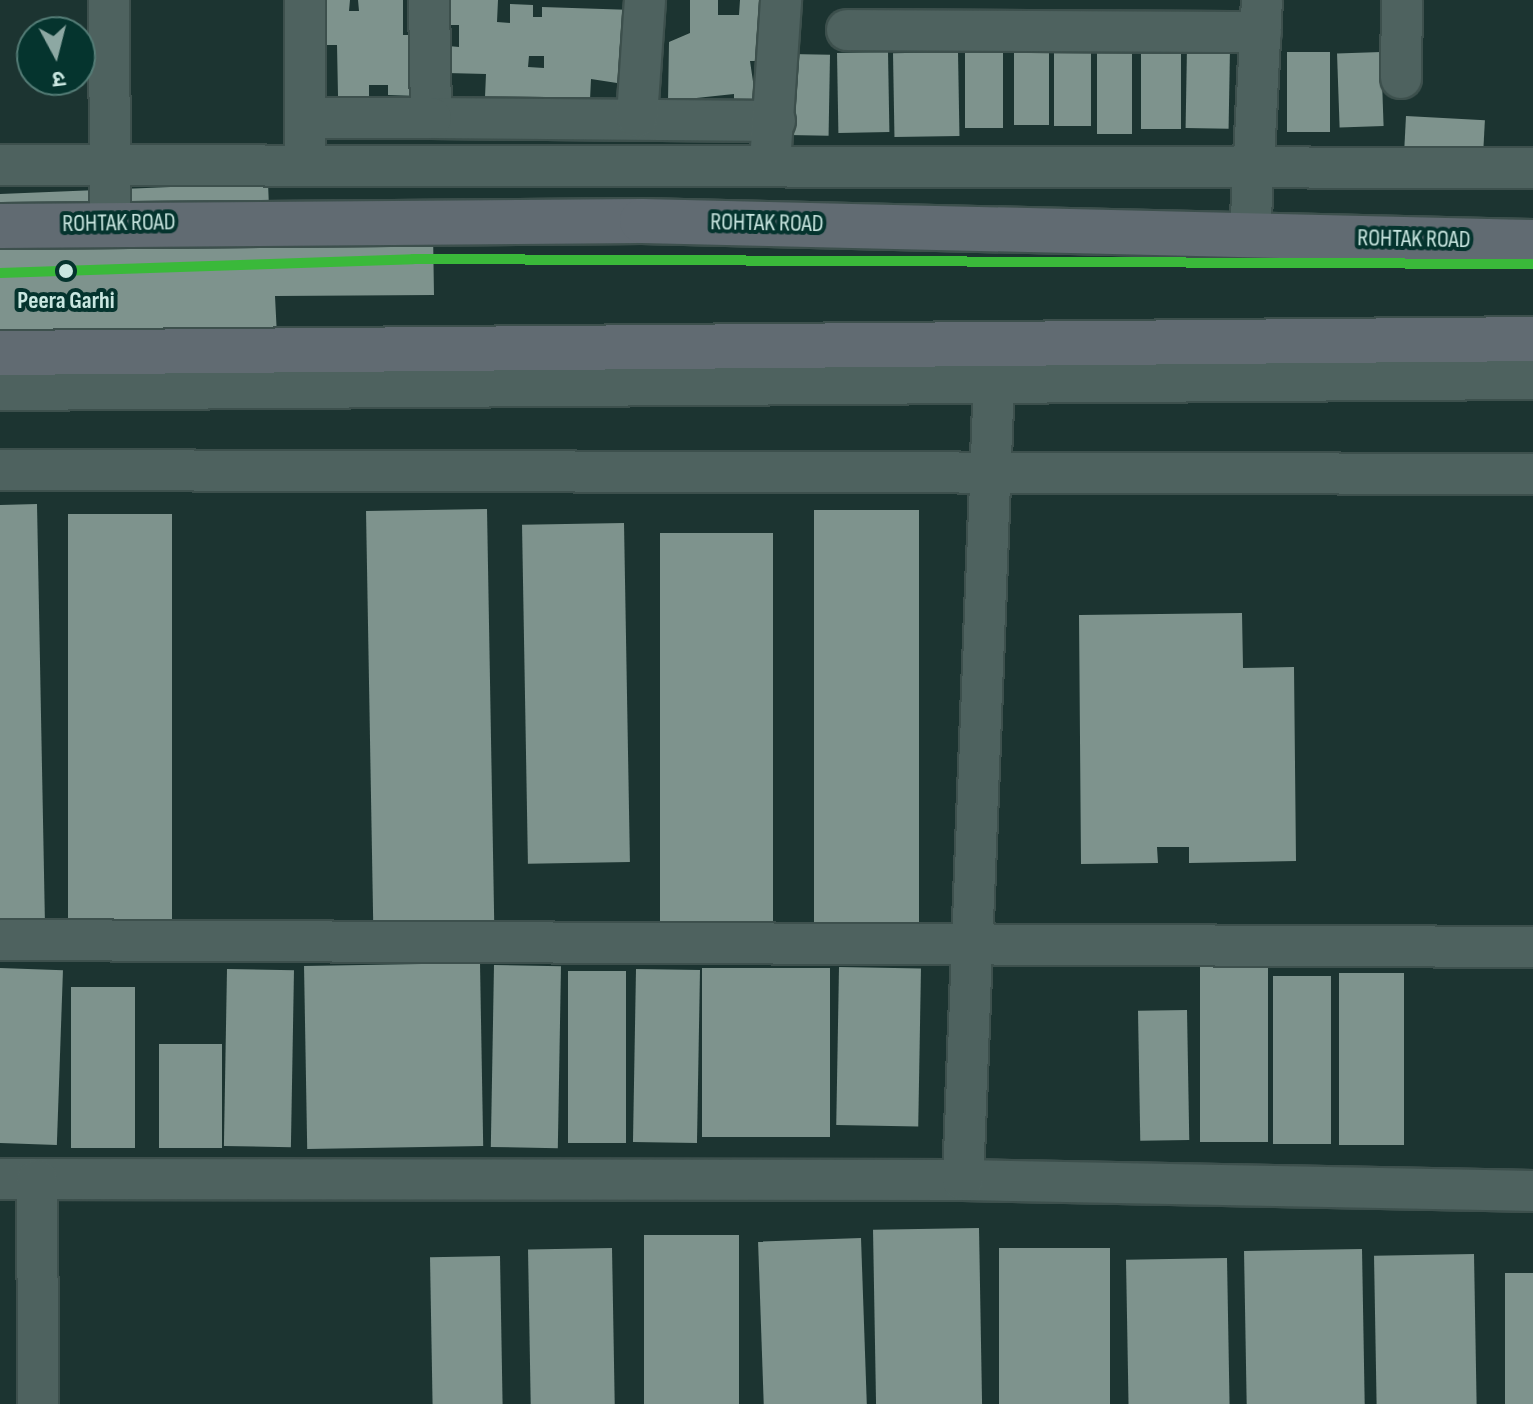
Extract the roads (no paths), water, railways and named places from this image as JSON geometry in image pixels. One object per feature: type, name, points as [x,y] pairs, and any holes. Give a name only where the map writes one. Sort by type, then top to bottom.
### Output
[{"type":"highway","name":"ROHTAK ROAD","points":[[0,226],[110,222],[642,221],[1533,242]]},
{"type":"highway","points":[[0,353],[995,362],[1533,339]]},
{"type":"street","points":[[109,0],[110,222]]},
{"type":"street","points":[[305,0],[305,162]]},
{"type":"street","points":[[429,0],[431,118]]},
{"type":"street","points":[[637,117],[645,0]]},
{"type":"street","points":[[769,165],[775,121],[781,0]]},
{"type":"street","points":[[1401,78],[1402,0]]},
{"type":"street","points":[[847,30],[1262,16],[1250,236]]},
{"type":"street","points":[[305,118],[637,117],[775,121]]},
{"type":"street","points":[[0,165],[305,162],[1533,168]]},
{"type":"street","points":[[0,390],[995,362],[1533,379]]},
{"type":"street","points":[[963,1180],[995,362]]},
{"type":"street","points":[[0,470],[991,469],[1533,474]]},
{"type":"street","points":[[0,940],[974,948],[1533,947]]},
{"type":"street","points":[[38,1404],[19,1180],[963,1180],[1533,1191]]},
{"type":"place","name":"Peera Garhi","points":[[66,271]]}]
